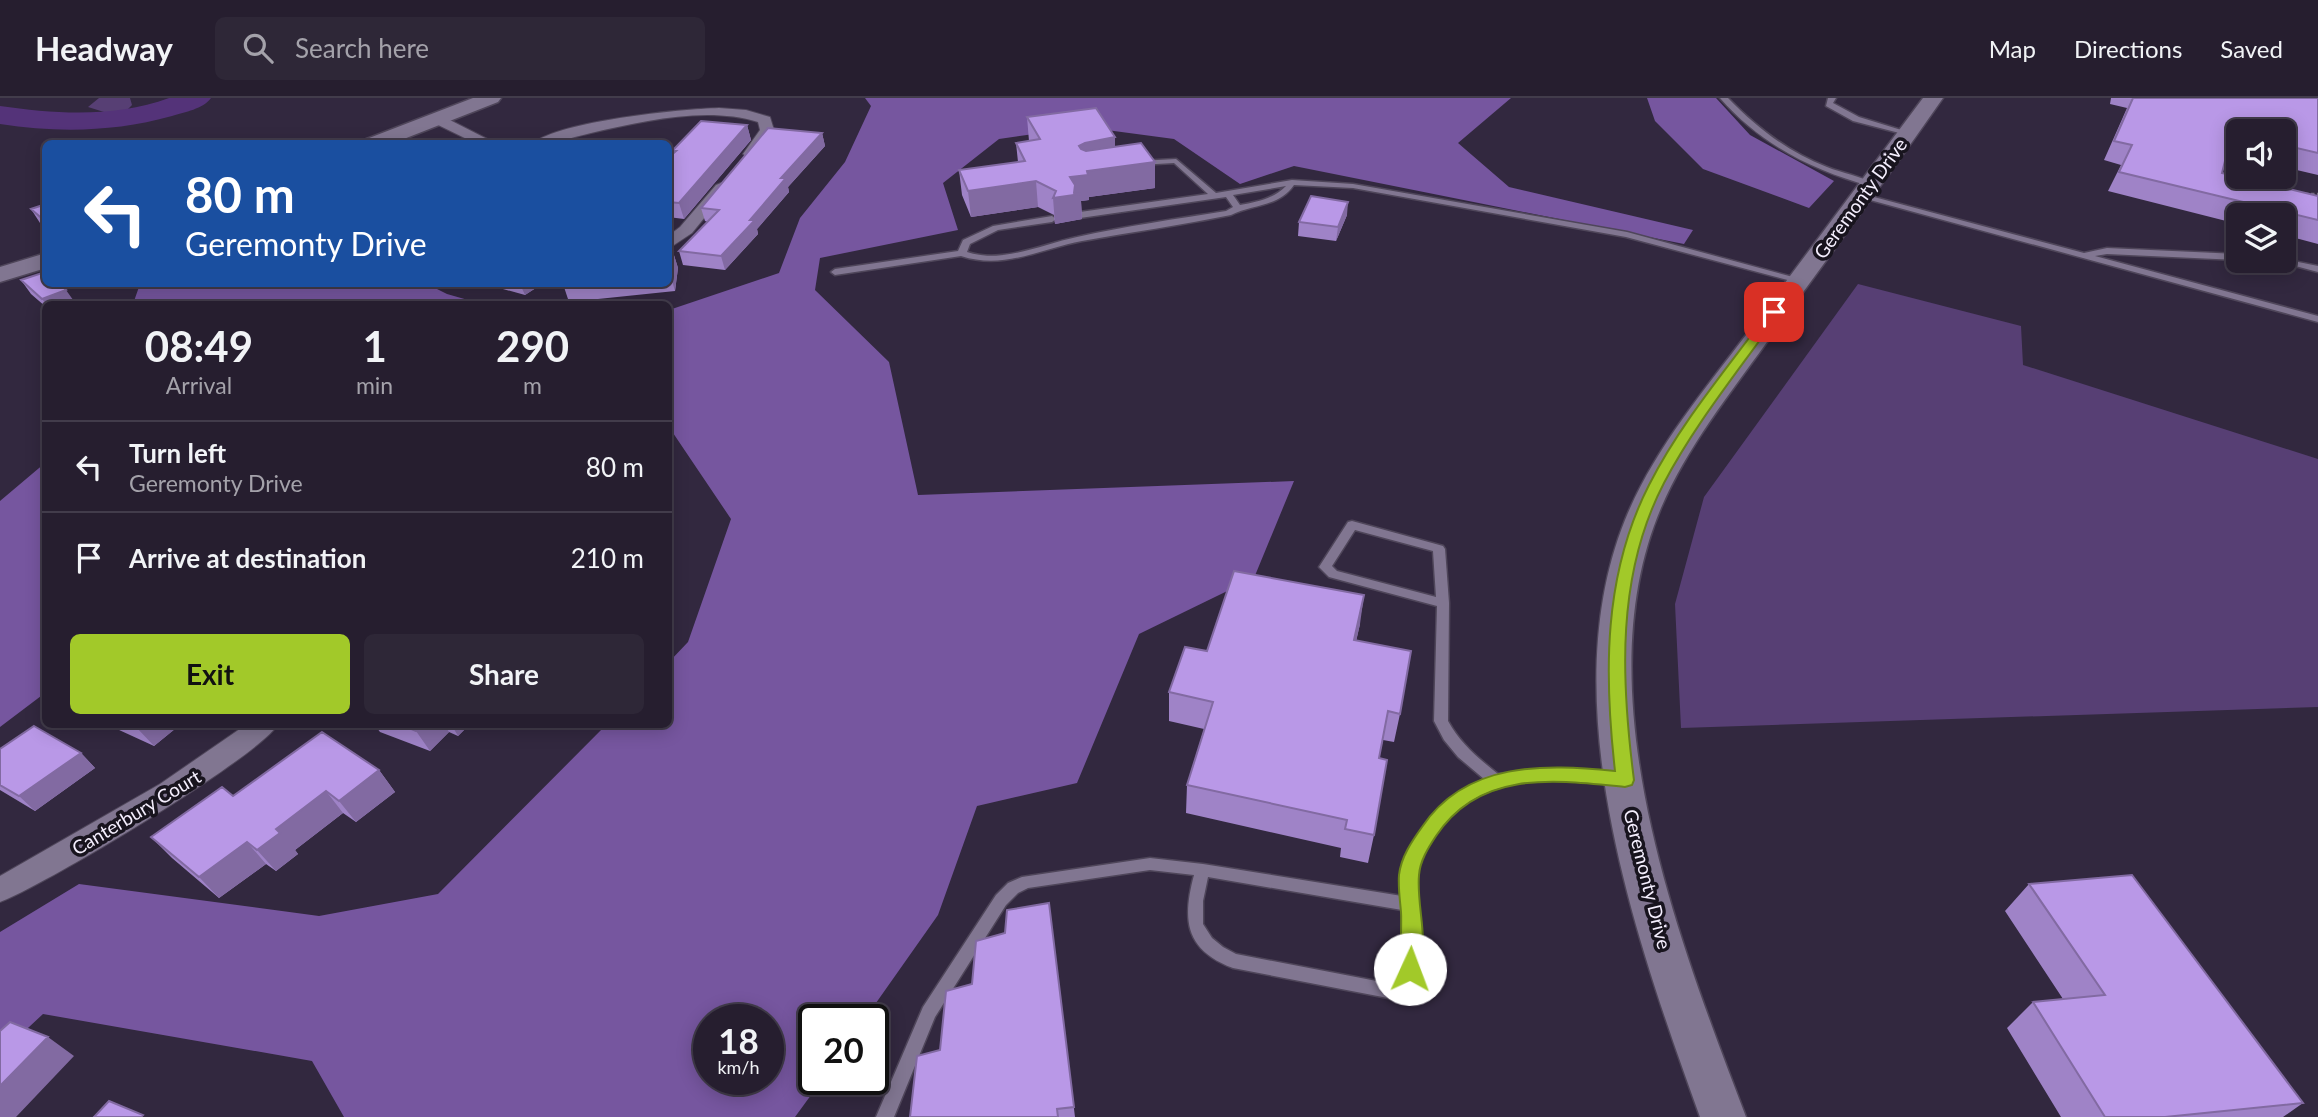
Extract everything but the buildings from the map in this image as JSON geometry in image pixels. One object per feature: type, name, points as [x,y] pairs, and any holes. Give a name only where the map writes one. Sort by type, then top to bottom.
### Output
[{"type":"street","points":[[382,140],[491,98]]},
{"type":"street","name":"Geremonty Drive","points":[[1723,1117],[1665,953],[1636,840],[1616,707],[1617,633],[1622,590],[1636,534],[1656,484],[1691,427],[1933,98]]},
{"type":"street","points":[[552,140],[608,123],[696,108],[728,107],[751,111],[765,120],[765,136],[686,230],[672,241]]},
{"type":"street","points":[[437,119],[482,140]]},
{"type":"street","points":[[0,275],[42,261]]},
{"type":"street","name":"Canterbury Court","points":[[0,890],[153,804],[208,769],[261,728]]},
{"type":"lane","points":[[1724,98],[1770,143],[1866,189],[2084,255],[2318,319]]},
{"type":"lane","points":[[1832,98],[1829,104],[1839,113],[1908,133]]},
{"type":"lane","points":[[1126,164],[1176,161],[1213,195]]},
{"type":"lane","points":[[1080,215],[1292,182],[1353,186],[1578,225],[1672,246],[1799,281]]},
{"type":"lane","points":[[835,272],[962,253],[980,259],[1003,258],[1078,239],[1228,213],[1270,201],[1288,190],[1292,182]]},
{"type":"lane","points":[[1228,194],[1238,208]]},
{"type":"lane","points":[[962,253],[966,242],[984,232],[1052,219]]},
{"type":"lane","points":[[2084,255],[2107,251],[2226,256]]},
{"type":"lane","points":[[2296,265],[2318,270]]},
{"type":"lane","points":[[1443,603],[1333,574],[1325,567],[1327,560],[1352,525],[1439,549],[1443,603],[1441,720],[1449,736],[1464,753],[1495,780]]},
{"type":"lane","points":[[1203,870],[1192,907],[1194,922],[1203,940],[1217,952],[1233,961],[1388,991],[1401,983],[1410,969],[1413,952],[1408,904],[1409,874],[1426,832],[1455,804],[1495,780],[1530,774],[1569,774],[1625,780]]},
{"type":"lane","points":[[885,1117],[929,1012],[1001,900],[1013,888],[1027,882],[1150,864],[1203,870],[1408,904]]},
{"type":"path","points":[[2318,198],[2304,194],[2318,198]]},
{"type":"shaded area","points":[[99,98],[130,98],[132,105],[120,117],[88,107]]},
{"type":"shaded area","points":[[865,98],[1511,98],[1458,143],[1509,187],[1693,230],[1684,244],[1294,166],[1240,184],[1174,139],[1084,127],[999,139],[943,183],[958,230],[820,258],[815,290],[889,362],[918,495],[1294,481],[1254,578],[1139,634],[1077,783],[977,806],[938,915],[875,1004],[798,1004],[798,1095],[811,1095],[795,1117],[344,1117],[312,1061],[43,1014],[0,1054],[0,932],[79,884],[319,916],[438,894],[603,728],[672,728],[672,659],[688,642],[731,519],[672,431],[672,309],[779,273],[800,218],[845,162],[871,106]]},
{"type":"shaded area","points":[[1647,98],[1716,98],[1750,135],[1834,181],[1809,208],[1703,169],[1655,121]]},
{"type":"shaded area","points":[[1858,284],[2021,326],[2023,365],[2318,459],[2318,707],[1681,728],[1675,604],[1704,497]]},
{"type":"shaded area","points":[[139,287],[433,287],[472,301],[134,301]]},
{"type":"shaded area","points":[[42,466],[42,695],[0,727],[0,501]]},
{"type":"waterway","points":[[0,115],[50,121],[99,121],[148,114],[196,98]]},
{"type":"route","points":[[1410,969],[1413,952],[1408,904],[1409,874],[1417,848],[1438,818],[1474,791],[1495,780],[1530,774],[1569,774],[1625,780],[1616,707],[1617,633],[1622,590],[1636,534],[1656,484],[1691,427],[1774,312]]}]
